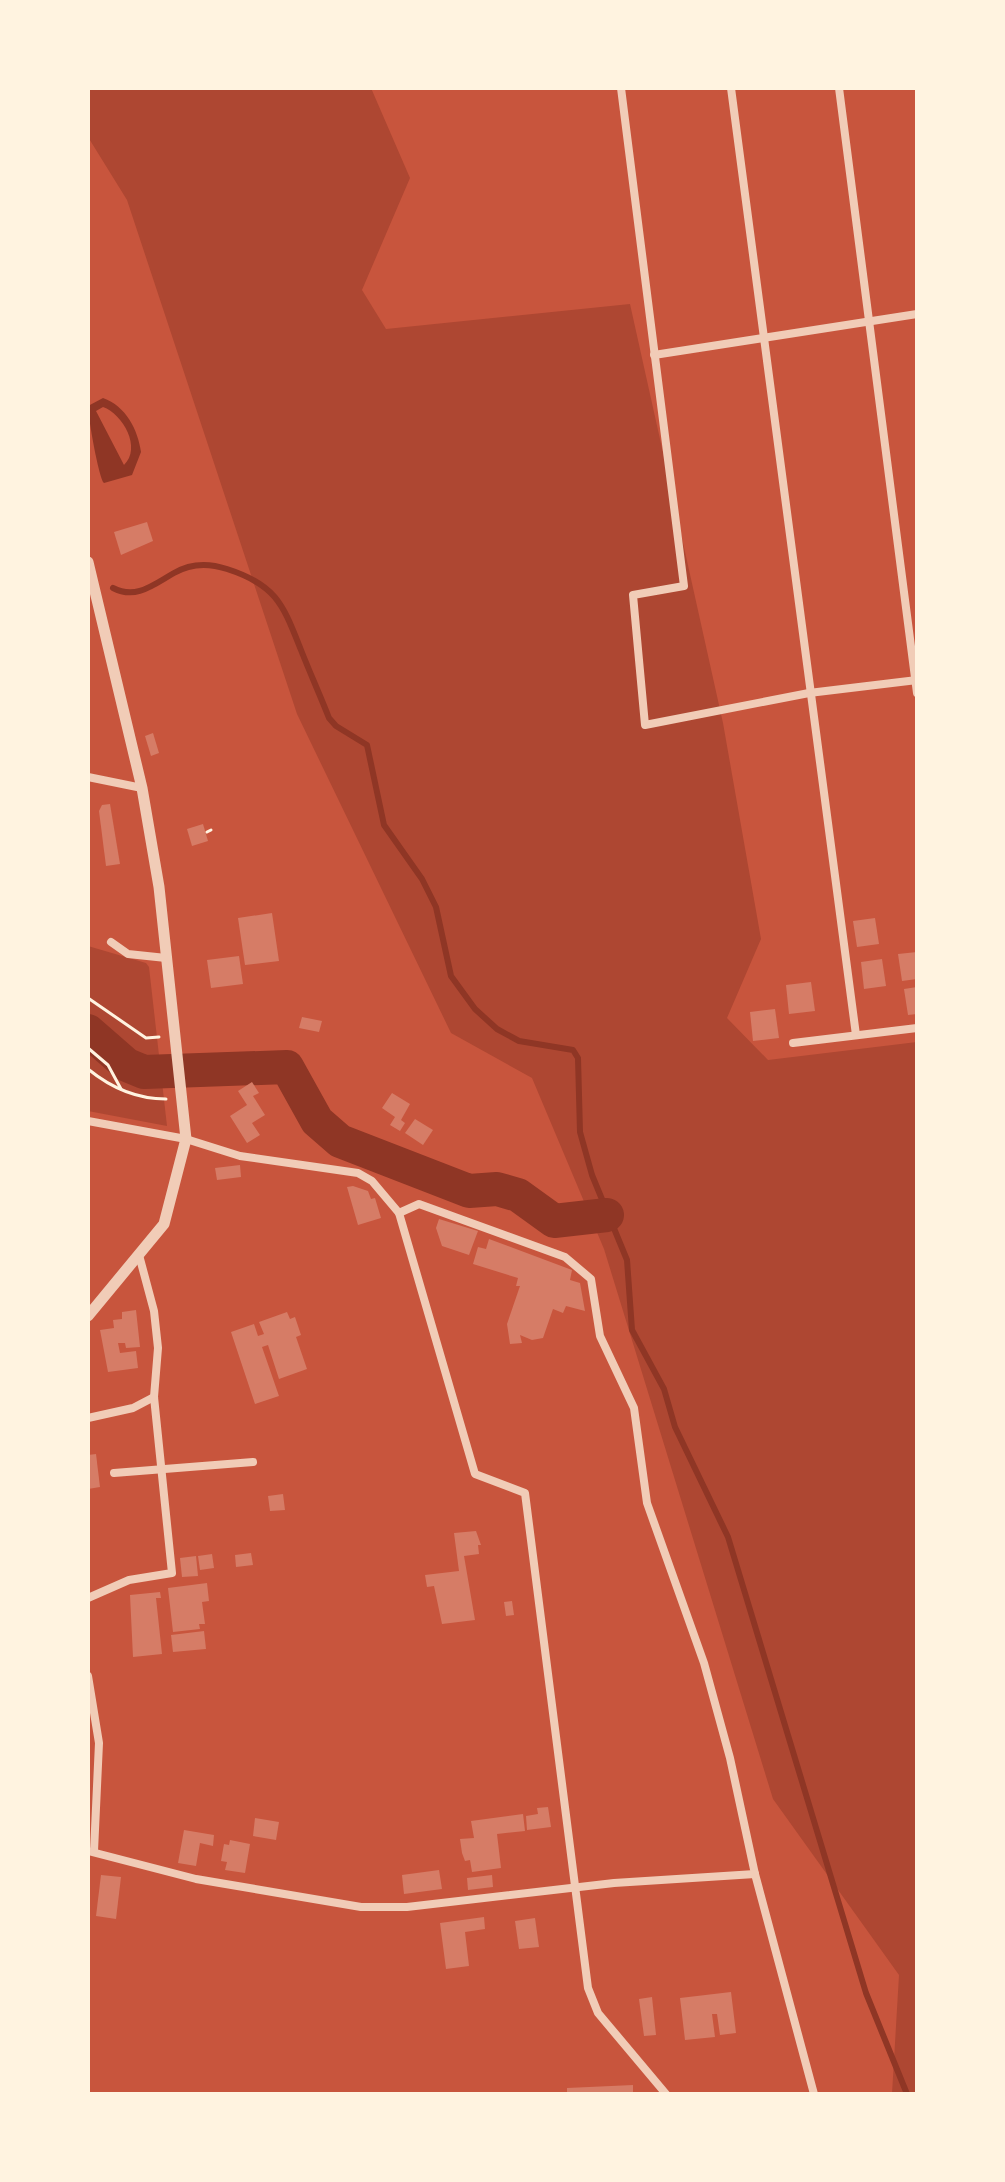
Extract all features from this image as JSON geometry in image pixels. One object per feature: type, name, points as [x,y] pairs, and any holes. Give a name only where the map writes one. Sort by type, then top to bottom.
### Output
[{"type":"street","points":[[621,88],[684,586],[633,595],[645,725],[809,693],[916,680]]},
{"type":"street","points":[[731,88],[856,1035]]},
{"type":"street","points":[[839,88],[917,693]]},
{"type":"street","points":[[654,355],[917,314]]},
{"type":"street","points":[[88,562],[142,788],[159,887],[186,1139],[164,1224],[88,1316]]},
{"type":"street","points":[[88,777],[142,788]]},
{"type":"street","points":[[111,942],[128,954],[166,958]]},
{"type":"street","points":[[793,1043],[917,1028]]},
{"type":"street","points":[[88,1121],[186,1139],[240,1156],[358,1173],[380,1189],[399,1213],[475,1474],[525,1493],[588,1988],[598,2013],[666,2094]]},
{"type":"street","points":[[399,1213],[419,1204],[565,1257],[591,1279],[600,1336],[634,1408],[647,1503],[704,1663],[730,1758],[755,1874],[814,2094]]},
{"type":"street","points":[[88,1598],[129,1580],[172,1573],[154,1397],[158,1348],[154,1311],[139,1255]]},
{"type":"street","points":[[88,1418],[133,1408],[154,1397]]},
{"type":"street","points":[[114,1473],[253,1462]]},
{"type":"street","points":[[88,1676],[99,1743],[91,1851],[196,1879],[361,1907],[407,1907],[573,1888],[755,1874]]},
{"type":"path","points":[[88,998],[146,1038],[174,1035]]},
{"type":"path","points":[[88,1048],[108,1065],[121,1089]]},
{"type":"path","points":[[88,1069],[104,1082],[148,1099],[182,1099]]},
{"type":"shaded area","points":[[88,88],[371,88],[410,178],[362,290],[386,329],[630,304],[723,723],[761,939],[727,1018],[768,1060],[917,1042],[917,2094],[892,2094],[899,1975],[773,1799],[604,1249],[532,1078],[451,1033],[297,714],[127,200],[88,137]]},
{"type":"shaded area","points":[[103,398],[118,407],[130,420],[141,452],[132,475],[104,483],[88,406]],"holes":[[[103,407],[123,424],[131,441],[129,458],[124,465],[96,411]]]},
{"type":"shaded area","points":[[88,946],[146,963],[149,967],[167,1126],[88,1111]]},
{"type":"building","points":[[147,522],[153,541],[121,555],[114,532]]},
{"type":"building","points":[[153,733],[159,753],[151,756],[145,736]]},
{"type":"building","points":[[110,804],[120,864],[106,866],[99,811],[102,805]]},
{"type":"building","points":[[203,824],[208,841],[192,846],[187,829]]},
{"type":"building","points":[[272,913],[279,961],[245,965],[238,918]]},
{"type":"building","points":[[875,918],[879,944],[857,947],[853,921]]},
{"type":"building","points":[[917,952],[917,979],[902,981],[898,954]]},
{"type":"building","points":[[239,956],[243,984],[211,988],[207,960]]},
{"type":"building","points":[[882,959],[886,986],[864,989],[861,962]]},
{"type":"building","points":[[811,982],[815,1011],[789,1014],[786,985]]},
{"type":"building","points":[[917,987],[917,1014],[908,1015],[904,989]]},
{"type":"building","points":[[775,1009],[779,1038],[753,1041],[750,1012]]},
{"type":"building","points":[[302,1017],[322,1021],[319,1032],[299,1028]]},
{"type":"building","points":[[252,1082],[259,1093],[253,1096],[265,1115],[252,1123],[260,1135],[247,1143],[230,1116],[247,1105],[238,1091]]},
{"type":"building","points":[[392,1093],[410,1104],[401,1120],[405,1123],[400,1131],[390,1125],[395,1117],[382,1108]]},
{"type":"building","points":[[415,1119],[433,1130],[423,1145],[405,1133]]},
{"type":"building","points":[[240,1165],[241,1177],[217,1180],[215,1168]]},
{"type":"building","points":[[347,1187],[368,1191],[371,1199],[375,1198],[381,1218],[358,1225]]},
{"type":"building","points":[[439,1219],[478,1231],[469,1255],[442,1246],[436,1228]]},
{"type":"building","points":[[489,1239],[572,1270],[570,1280],[580,1283],[585,1311],[566,1306],[563,1313],[553,1309],[543,1338],[532,1340],[520,1335],[522,1343],[510,1344],[507,1324],[520,1286],[516,1286],[518,1278],[473,1264],[478,1247],[486,1249]]},
{"type":"building","points":[[136,1310],[140,1347],[126,1348],[125,1343],[118,1343],[120,1353],[136,1351],[138,1368],[108,1372],[100,1330],[114,1328],[113,1320],[122,1319],[122,1312]]},
{"type":"building","points":[[287,1312],[290,1319],[295,1317],[301,1335],[296,1337],[307,1369],[279,1379],[268,1345],[262,1347],[279,1396],[255,1404],[231,1332],[254,1324],[258,1336],[264,1334],[259,1322]]},
{"type":"building","points":[[96,1454],[100,1487],[88,1489],[88,1455]]},
{"type":"building","points":[[283,1494],[285,1510],[270,1511],[268,1496]]},
{"type":"building","points":[[476,1531],[481,1545],[478,1545],[479,1554],[464,1556],[475,1620],[442,1624],[434,1586],[427,1587],[425,1575],[459,1571],[454,1533]]},
{"type":"building","points":[[251,1553],[253,1565],[236,1567],[235,1555]]},
{"type":"building","points":[[212,1554],[214,1568],[200,1570],[198,1556]]},
{"type":"building","points":[[196,1556],[198,1576],[182,1577],[180,1558]]},
{"type":"building","points":[[207,1583],[209,1601],[202,1602],[205,1624],[199,1624],[200,1629],[173,1632],[168,1588]]},
{"type":"building","points":[[160,1592],[161,1598],[156,1598],[162,1654],[133,1657],[130,1595]]},
{"type":"building","points":[[512,1601],[514,1615],[506,1616],[504,1602]]},
{"type":"building","points":[[204,1631],[206,1649],[173,1652],[171,1635]]},
{"type":"building","points":[[548,1807],[551,1827],[527,1830],[526,1816],[538,1814],[537,1808]]},
{"type":"building","points":[[523,1814],[525,1831],[497,1834],[501,1868],[472,1872],[470,1860],[465,1861],[462,1853],[460,1839],[474,1838],[471,1821]]},
{"type":"building","points":[[255,1818],[279,1822],[276,1840],[253,1836]]},
{"type":"building","points":[[184,1830],[214,1835],[213,1846],[200,1843],[196,1866],[178,1863]]},
{"type":"building","points":[[230,1840],[250,1844],[245,1873],[225,1870],[227,1862],[221,1861],[224,1844],[229,1845]]},
{"type":"building","points":[[439,1870],[442,1889],[404,1894],[402,1875]]},
{"type":"building","points":[[101,1875],[121,1877],[116,1919],[96,1916]]},
{"type":"building","points":[[492,1875],[493,1887],[468,1890],[467,1878]]},
{"type":"building","points":[[484,1917],[485,1929],[465,1932],[469,1966],[446,1969],[440,1923]]},
{"type":"building","points":[[535,1918],[539,1947],[519,1949],[515,1921]]},
{"type":"building","points":[[731,1992],[736,2033],[720,2035],[717,2014],[712,2014],[715,2037],[685,2040],[680,1998]]},
{"type":"building","points":[[652,1997],[656,2035],[644,2036],[639,1999]]},
{"type":"building","points":[[633,2085],[633,2094],[567,2094],[567,2088]]},
{"type":"waterway","points":[[113,588],[137,592],[180,570],[207,565],[244,575],[268,590],[289,621],[329,718],[336,726],[367,745],[384,825],[422,879],[436,907],[451,976],[475,1009],[497,1029],[519,1041],[573,1050],[578,1058],[580,1132],[592,1175],[627,1260],[632,1330],[664,1389],[675,1427],[728,1537],[866,1993],[907,2094]]},
{"type":"waterway","points":[[88,1031],[127,1065],[144,1072],[287,1067],[317,1121],[340,1141],[469,1191],[497,1189],[518,1195],[554,1221],[607,1215]]}]
